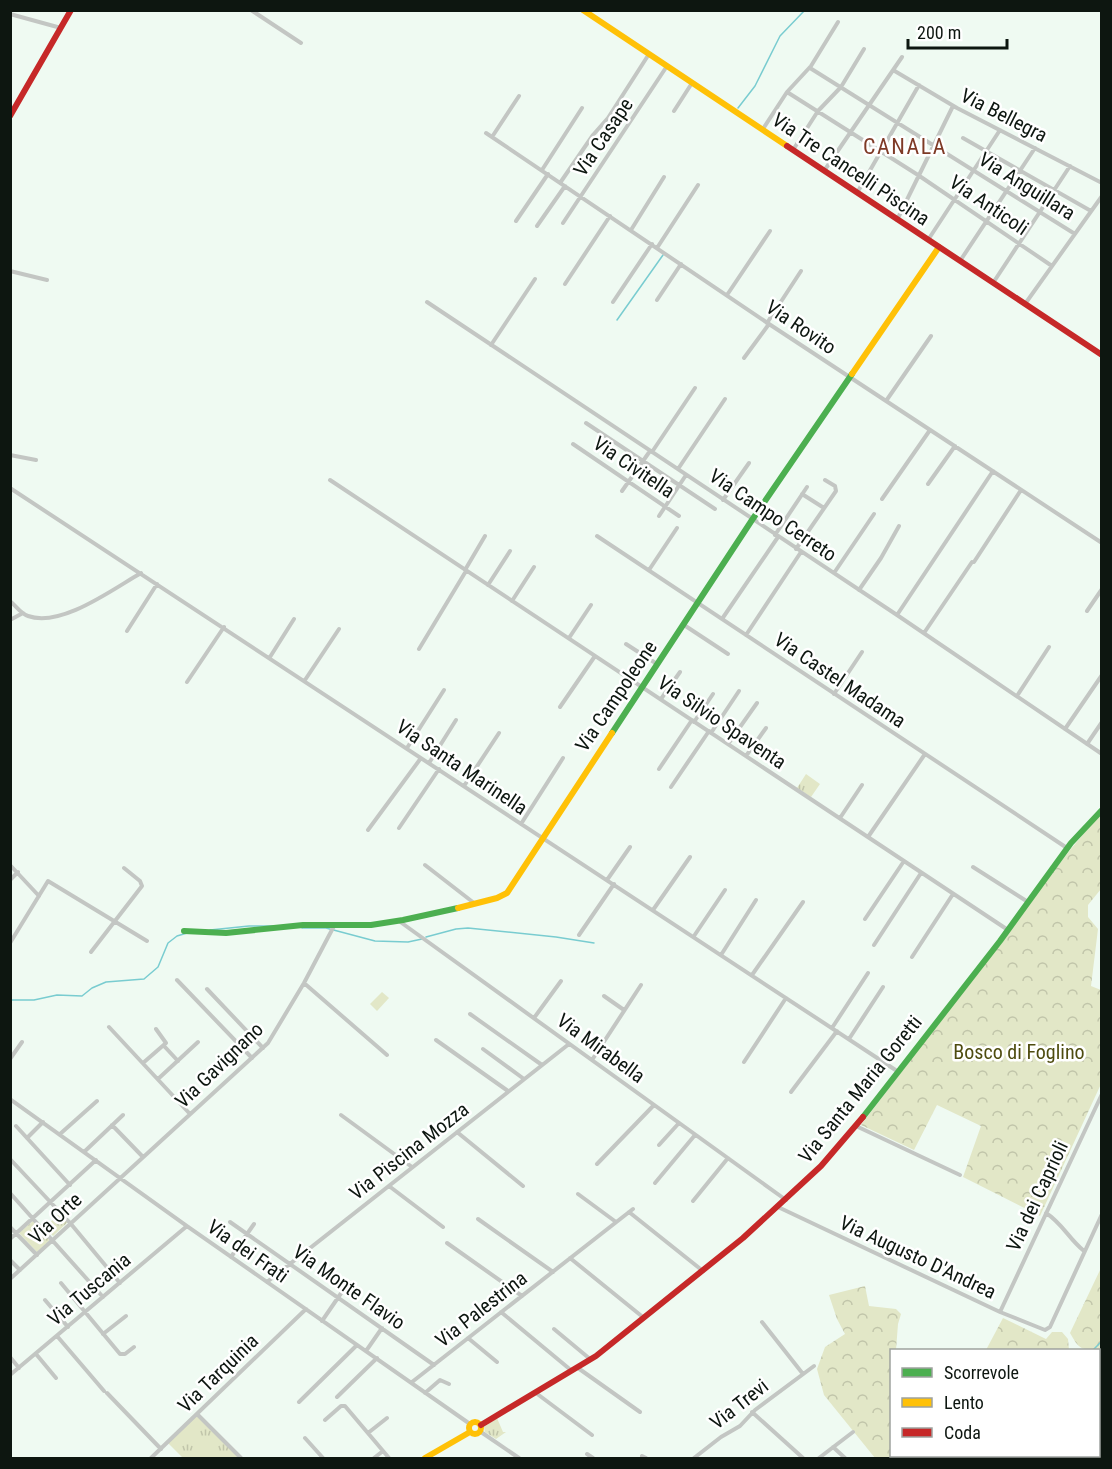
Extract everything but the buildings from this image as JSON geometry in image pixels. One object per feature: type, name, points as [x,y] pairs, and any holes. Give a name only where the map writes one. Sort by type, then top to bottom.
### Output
[{"type":"street","points":[[10,116],[71,10]]},
{"type":"street","points":[[251,10],[301,44]]},
{"type":"street","name":"Via Tre Cancelli Piscina","points":[[584,10],[1101,355]]},
{"type":"street","points":[[10,14],[61,28]]},
{"type":"street","points":[[763,130],[787,92],[810,68],[838,22]]},
{"type":"street","points":[[793,150],[818,111],[841,87],[864,49]]},
{"type":"street","points":[[537,226],[593,135],[608,118],[649,54]]},
{"type":"street","points":[[824,171],[902,57]]},
{"type":"street","name":"Via Casape","points":[[563,223],[668,66]]},
{"type":"street","name":"Via Anguillara","points":[[810,68],[1075,234]]},
{"type":"street","name":"Via Bellegra","points":[[893,70],[953,106],[1101,183]]},
{"type":"street","points":[[674,111],[692,83]]},
{"type":"street","points":[[858,193],[919,85]]},
{"type":"street","name":"Via Anticoli","points":[[787,92],[882,151],[1052,266]]},
{"type":"street","points":[[492,137],[519,96]]},
{"type":"street","points":[[897,220],[953,106]]},
{"type":"street","points":[[542,170],[582,108]]},
{"type":"street","points":[[928,240],[1000,130]]},
{"type":"street","name":"Via Rovito","points":[[486,133],[850,378],[1101,543]]},
{"type":"street","points":[[963,138],[1091,211]]},
{"type":"street","points":[[960,261],[1035,148]]},
{"type":"street","points":[[993,283],[1070,166]]},
{"type":"street","points":[[516,221],[548,174]]},
{"type":"street","points":[[631,230],[664,177]]},
{"type":"street","points":[[657,248],[698,185]]},
{"type":"street","points":[[1025,304],[1101,196]]},
{"type":"street","points":[[565,284],[610,216]]},
{"type":"street","points":[[727,295],[770,231]]},
{"type":"street","points":[[613,302],[652,244]]},
{"type":"street","name":"Via Campoleone","points":[[191,932],[217,934],[288,927],[332,929],[367,926],[399,921],[507,893],[752,520],[939,247]]},
{"type":"street","points":[[657,300],[681,264]]},
{"type":"street","points":[[10,271],[47,280]]},
{"type":"street","points":[[744,358],[801,272]]},
{"type":"street","points":[[491,345],[535,279]]},
{"type":"street","name":"Via Campo Cerreto","points":[[427,302],[924,633],[1101,754]]},
{"type":"street","points":[[886,401],[931,336]]},
{"type":"street","points":[[622,491],[695,388]]},
{"type":"street","points":[[678,469],[725,399]]},
{"type":"street","points":[[586,423],[715,509]]},
{"type":"street","points":[[882,499],[930,430]]},
{"type":"street","name":"Via Civitella","points":[[573,444],[679,516]]},
{"type":"street","points":[[928,484],[955,446]]},
{"type":"street","points":[[10,455],[36,460]]},
{"type":"street","points":[[723,500],[749,463]]},
{"type":"street","points":[[897,615],[993,471]]},
{"type":"street","points":[[659,516],[686,475]]},
{"type":"street","name":"Via Silvio Spaventa","points":[[330,480],[1008,930]]},
{"type":"street","points":[[796,549],[836,490],[825,480]]},
{"type":"street","points":[[722,619],[807,487]]},
{"type":"street","name":"Via Santa Marinella","points":[[10,488],[897,1071]]},
{"type":"street","points":[[924,633],[1021,490]]},
{"type":"street","points":[[802,494],[824,508]]},
{"type":"street","points":[[834,573],[874,514]]},
{"type":"street","points":[[859,590],[899,526]]},
{"type":"street","points":[[649,570],[677,528]]},
{"type":"street","points":[[419,649],[485,536]]},
{"type":"street","name":"Via Castel Madama","points":[[597,536],[1067,848]]},
{"type":"street","points":[[488,585],[510,551]]},
{"type":"street","points":[[746,635],[801,552]]},
{"type":"street","points":[[512,601],[534,567]]},
{"type":"street","points":[[10,601],[22,613],[37,618],[70,614],[141,573]]},
{"type":"street","points":[[127,631],[157,584]]},
{"type":"street","points":[[1087,611],[1101,589]]},
{"type":"street","points":[[569,638],[591,605]]},
{"type":"street","points":[[10,620],[22,613]]},
{"type":"street","points":[[270,657],[294,619]]},
{"type":"street","points":[[684,625],[729,654]]},
{"type":"street","points":[[187,682],[224,627]]},
{"type":"street","points":[[305,680],[339,630]]},
{"type":"street","points":[[626,644],[657,664]]},
{"type":"street","points":[[1017,696],[1049,647]]},
{"type":"street","points":[[834,693],[862,652]]},
{"type":"street","points":[[560,707],[595,656]]},
{"type":"street","points":[[661,699],[680,672]]},
{"type":"street","points":[[1065,729],[1101,675]]},
{"type":"street","points":[[407,748],[444,690]]},
{"type":"street","points":[[671,787],[739,691]]},
{"type":"street","points":[[659,770],[713,694]]},
{"type":"street","points":[[728,744],[757,703]]},
{"type":"street","points":[[429,763],[456,720]]},
{"type":"street","points":[[1087,744],[1101,722]]},
{"type":"street","points":[[746,756],[766,728]]},
{"type":"street","points":[[464,786],[499,733]]},
{"type":"street","points":[[868,837],[925,754]]},
{"type":"street","points":[[368,830],[421,758]]},
{"type":"street","points":[[520,824],[563,758]]},
{"type":"street","points":[[399,828],[439,769]]},
{"type":"street","points":[[840,818],[862,785]]},
{"type":"street","name":"Via Santa Maria Goretti","points":[[481,1428],[591,1360],[778,1208],[825,1162],[856,1126],[1008,930],[1067,848],[1101,810]]},
{"type":"street","points":[[607,880],[630,847]]},
{"type":"street","points":[[653,910],[690,857]]},
{"type":"street","points":[[865,920],[904,861]]},
{"type":"street","points":[[10,865],[39,896]]},
{"type":"street","points":[[425,865],[474,903]]},
{"type":"street","points":[[973,867],[1028,902]]},
{"type":"street","points":[[91,952],[142,886],[140,881],[124,868]]},
{"type":"street","points":[[10,880],[18,872]]},
{"type":"street","points":[[874,945],[921,873]]},
{"type":"street","points":[[10,943],[48,881],[147,941]]},
{"type":"street","points":[[579,935],[614,884]]},
{"type":"street","points":[[693,937],[725,890]]},
{"type":"street","points":[[912,957],[954,894]]},
{"type":"street","points":[[721,955],[756,900]]},
{"type":"street","points":[[752,975],[803,902]]},
{"type":"street","name":"Via Mirabella","points":[[399,921],[786,1200]]},
{"type":"street","name":"Via Gavignano","points":[[121,1178],[263,1048],[275,1033],[304,983],[332,929]]},
{"type":"street","points":[[832,1028],[868,974]]},
{"type":"street","points":[[177,980],[252,1058]]},
{"type":"street","points":[[534,1018],[561,981]]},
{"type":"street","points":[[304,983],[387,1055]]},
{"type":"street","points":[[592,1060],[641,985]]},
{"type":"street","points":[[849,1039],[884,987]]},
{"type":"street","points":[[207,989],[263,1048]]},
{"type":"street","points":[[604,996],[624,1010]]},
{"type":"street","points":[[744,1062],[786,998]]},
{"type":"street","points":[[470,1014],[542,1065]]},
{"type":"street","points":[[109,1027],[190,1114]]},
{"type":"street","points":[[143,1064],[166,1042],[156,1029]]},
{"type":"street","points":[[791,1092],[837,1031]]},
{"type":"street","points":[[436,1040],[508,1091]]},
{"type":"street","points":[[10,1059],[22,1042]]},
{"type":"street","points":[[158,1079],[198,1042]]},
{"type":"street","name":"Via Piscina Mozza","points":[[267,1282],[569,1044]]},
{"type":"street","points":[[165,1047],[178,1061]]},
{"type":"street","points":[[483,1049],[524,1079]]},
{"type":"street","name":"Via dei Caprioli","points":[[1000,1312],[1101,1094]]},
{"type":"street","name":"Via dei Frati","points":[[10,1099],[425,1393],[470,1428]]},
{"type":"street","points":[[60,1134],[97,1101]]},
{"type":"street","points":[[597,1164],[654,1105]]},
{"type":"street","points":[[84,1152],[123,1115]]},
{"type":"street","points":[[341,1115],[412,1167]]},
{"type":"street","points":[[27,1138],[43,1122]]},
{"type":"street","points":[[659,1144],[679,1123]]},
{"type":"street","points":[[112,1125],[143,1157]]},
{"type":"street","points":[[16,1126],[70,1185]]},
{"type":"street","points":[[856,1126],[960,1174]]},
{"type":"street","points":[[457,1132],[523,1186]]},
{"type":"street","points":[[655,1183],[695,1135]]},
{"type":"street","points":[[693,1201],[728,1158]]},
{"type":"street","points":[[10,1159],[71,1224],[120,1283]]},
{"type":"street","points":[[10,1239],[96,1160]]},
{"type":"street","name":"Via Orte","points":[[10,1280],[121,1178]]},
{"type":"street","points":[[389,1186],[443,1227]]},
{"type":"street","points":[[10,1193],[103,1297]]},
{"type":"street","points":[[578,1194],[616,1222]]},
{"type":"street","name":"Via Augusto D'Andrea","points":[[778,1208],[1000,1312],[1046,1330],[1049,1328],[1084,1251]]},
{"type":"street","name":"Via Palestrina","points":[[411,1383],[631,1210],[702,1271]]},
{"type":"street","points":[[1046,1213],[1059,1223],[1084,1251],[1101,1214]]},
{"type":"street","points":[[478,1219],[552,1272]]},
{"type":"street","name":"Via Monte Flavio","points":[[230,1222],[434,1365]]},
{"type":"street","points":[[231,1257],[254,1224]]},
{"type":"street","name":"Via Tuscania","points":[[10,1375],[187,1226]]},
{"type":"street","points":[[10,1227],[37,1256]]},
{"type":"street","points":[[447,1243],[522,1296]]},
{"type":"street","points":[[570,1258],[645,1318]]},
{"type":"street","points":[[10,1260],[20,1270]]},
{"type":"street","points":[[61,1283],[121,1355],[134,1347]]},
{"type":"street","points":[[322,1321],[346,1286]]},
{"type":"street","points":[[45,1300],[68,1327]]},
{"type":"street","name":"Via Tarquinia","points":[[151,1458],[306,1309]]},
{"type":"street","points":[[501,1312],[575,1370],[640,1412]]},
{"type":"street","points":[[103,1334],[126,1316]]},
{"type":"street","points":[[762,1322],[803,1374]]},
{"type":"street","points":[[366,1351],[382,1328]]},
{"type":"street","points":[[554,1329],[591,1360]]},
{"type":"street","points":[[57,1336],[105,1392],[161,1449]]},
{"type":"street","points":[[468,1338],[497,1362]]},
{"type":"street","points":[[299,1402],[357,1345]]},
{"type":"street","points":[[36,1354],[56,1378]]},
{"type":"street","points":[[10,1357],[19,1368]]},
{"type":"street","points":[[337,1397],[377,1359]]},
{"type":"street","name":"Via Trevi","points":[[694,1458],[740,1426],[752,1412],[814,1366]]},
{"type":"street","points":[[425,1393],[440,1380],[449,1384]]},
{"type":"street","points":[[536,1393],[592,1435]]},
{"type":"street","points":[[325,1420],[345,1406],[389,1458]]},
{"type":"street","points":[[752,1412],[803,1458]]},
{"type":"street","points":[[197,1414],[241,1458]]},
{"type":"street","points":[[368,1433],[387,1418]]},
{"type":"street","points":[[425,1458],[470,1428],[481,1428],[519,1458]]},
{"type":"street","points":[[819,1458],[853,1432]]},
{"type":"street","points":[[305,1438],[323,1458]]},
{"type":"street","points":[[833,1447],[846,1458]]},
{"type":"street","points":[[375,1458],[383,1451]]},
{"type":"street","points":[[587,1454],[593,1458]]},
{"type":"green space","points":[[806,774],[820,784],[811,797],[797,788]]},
{"type":"green space","name":"Bosco di Foglino","points":[[1101,813],[1101,889],[1088,905],[1088,917],[1098,929],[1091,986],[1101,990],[1101,1084],[1040,1216],[963,1177],[981,1126],[937,1105],[914,1150],[861,1125],[1070,850]]},
{"type":"green space","points":[[382,992],[389,998],[377,1011],[370,1004]]},
{"type":"green space","points":[[60,1213],[68,1222],[53,1236],[45,1227]]},
{"type":"green space","points":[[34,1220],[51,1239],[37,1252],[19,1233]]},
{"type":"green space","points":[[1101,1268],[1101,1358],[1100,1349],[1084,1349],[1078,1345],[1070,1333]]},
{"type":"green space","points":[[865,1286],[869,1306],[896,1309],[901,1314],[896,1349],[890,1349],[890,1457],[938,1458],[875,1458],[824,1395],[817,1369],[825,1347],[845,1334],[829,1295]]},
{"type":"green space","points":[[1003,1318],[1046,1339],[1052,1332],[1062,1332],[1068,1339],[1069,1349],[987,1349]]},
{"type":"green space","points":[[1100,1362],[1101,1458],[1079,1458],[1078,1457],[1100,1457]]},
{"type":"green space","points":[[197,1415],[239,1458],[183,1458],[168,1443]]},
{"type":"green space","points":[[497,1418],[503,1432],[506,1432],[496,1439],[485,1432],[484,1427]]},
{"type":"green space","points":[[968,1457],[1039,1457],[1039,1458]]},
{"type":"waterway","points":[[738,108],[755,86],[780,36],[805,10]]},
{"type":"waterway","points":[[617,320],[663,255]]},
{"type":"waterway","points":[[210,930],[277,926]]},
{"type":"waterway","points":[[302,928],[326,928],[375,941],[408,942],[422,939]]},
{"type":"waterway","points":[[426,937],[468,928],[594,943]]},
{"type":"waterway","points":[[10,1000],[34,1000],[57,995],[82,996],[92,988],[106,982],[144,979],[158,967],[168,943],[177,936],[187,933]]},
{"type":"waterway","points":[[1094,1349],[1102,1341]]},
{"type":"traffic: fast","points":[[612,733],[752,520],[852,374]]},
{"type":"traffic: fast","points":[[863,1117],[1000,941],[1071,843],[1102,810]]},
{"type":"traffic: fast","points":[[184,931],[226,933],[303,925],[371,925],[458,908]]},
{"type":"traffic: slow","points":[[583,10],[787,146]]},
{"type":"traffic: slow","points":[[852,374],[939,247]]},
{"type":"traffic: slow","points":[[458,908],[497,898],[507,893],[612,733]]},
{"type":"traffic: slow","points":[[477,1422],[481,1428],[477,1434],[473,1434],[469,1426],[477,1422]]},
{"type":"traffic: slow","points":[[425,1458],[470,1432]]},
{"type":"traffic: jam","points":[[10,116],[71,10]]},
{"type":"traffic: jam","points":[[787,146],[1102,355]]},
{"type":"traffic: jam","points":[[481,1425],[596,1356],[743,1238],[821,1166],[863,1117]]},
{"type":"district","name":"CANALA","points":[[905,146]]}]
